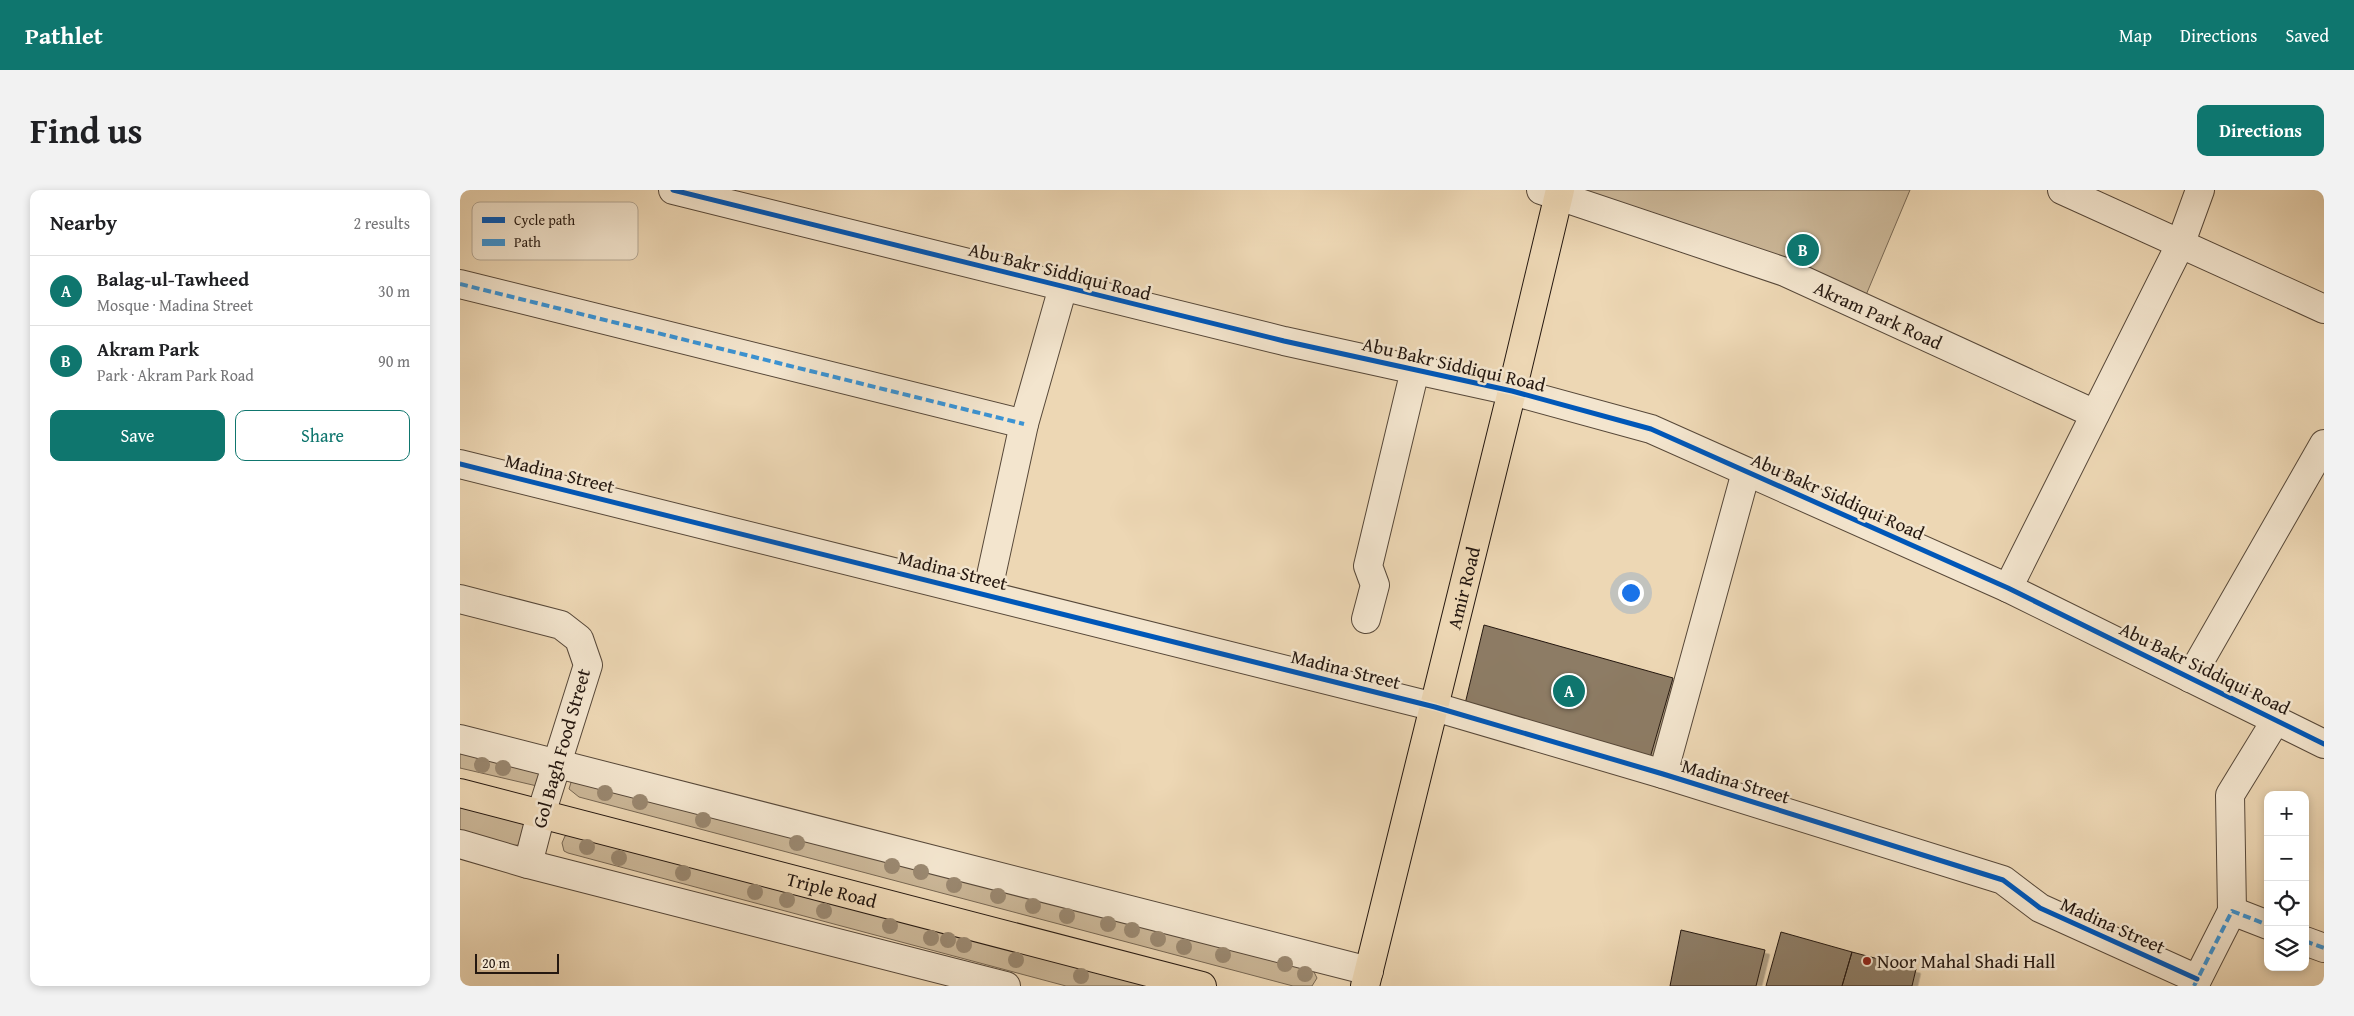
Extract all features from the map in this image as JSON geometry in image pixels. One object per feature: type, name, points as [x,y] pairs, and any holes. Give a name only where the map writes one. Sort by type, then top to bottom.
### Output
[{"type":"main road","name":"Amir Road","points":[[1367,979],[1512,391],[1553,191]]},
{"type":"main road","name":"Triple Road","points":[[460,794],[1202,986]]},
{"type":"street","name":"Abu Bakr Siddiqui Road","points":[[673,190],[1284,341],[1512,391],[1651,429],[2008,588],[2324,744]]},
{"type":"street","points":[[2062,190],[2324,309]]},
{"type":"street","points":[[2008,588],[2180,245],[2200,190]]},
{"type":"street","name":"Akram Park Road","points":[[1553,191],[1785,272],[2095,414]]},
{"type":"street","points":[[460,284],[1024,424]]},
{"type":"street","points":[[987,594],[1024,424],[1063,287]]},
{"type":"street","points":[[1366,619],[1374,585],[1368,566],[1415,370]]},
{"type":"street","points":[[2190,678],[2324,444]]},
{"type":"street","name":"Madina Street","points":[[460,464],[1434,706],[1663,774],[2003,880],[2040,908],[2196,982]]},
{"type":"street","points":[[1663,774],[1746,472]]},
{"type":"street","name":"Gol Bagh Food Street","points":[[460,600],[561,625],[579,639],[588,665],[541,814],[528,864]]},
{"type":"street","points":[[2196,982],[2232,911],[2230,795],[2276,720]]},
{"type":"street","points":[[460,738],[1367,979]]},
{"type":"street","points":[[460,844],[528,864],[1006,986]]},
{"type":"street","points":[[2232,911],[2264,923]]},
{"type":"street","points":[[2309,942],[2324,948]]},
{"type":"shaded area","points":[[1582,190],[1910,190],[1861,307]]},
{"type":"shaded area","points":[[460,746],[542,767],[537,786],[460,768]]},
{"type":"shaded area","points":[[572,779],[1312,968],[1317,978],[1312,986],[1293,986],[579,797],[569,789]]},
{"type":"shaded area","points":[[460,807],[525,821],[525,844],[501,844],[460,833]]},
{"type":"shaded area","points":[[569,835],[1174,986],[1066,986],[568,853],[564,851],[562,843],[565,836]]},
{"type":"building","points":[[1484,625],[1673,678],[1650,758],[1465,704]]},
{"type":"building","points":[[1681,930],[1765,950],[1756,986],[1670,986]]},
{"type":"building","points":[[1781,932],[1852,952],[1842,986],[1766,986]]},
{"type":"building","name":"Noor Mahal Shadi Hall","points":[[1852,952],[1916,969],[1912,986],[1842,986]]},
{"type":"marked path","points":[[460,284],[1024,424]]},
{"type":"marked path","points":[[2194,986],[2232,911],[2264,923]]},
{"type":"marked path","points":[[2309,942],[2324,948]]},
{"type":"cycle path","points":[[673,190],[1284,341],[1512,391],[1651,429],[2008,588],[2324,744]]},
{"type":"cycle path","points":[[460,464],[1435,707],[1663,774],[2003,880],[2040,908],[2197,979]]},
{"type":"place","name":"Akram Park","points":[[1803,250]]},
{"type":"place","name":"Balag-ul-Tawheed","points":[[1569,691]]},
{"type":"place","name":"Noor Mahal Shadi Hall","points":[[1867,961]]}]
